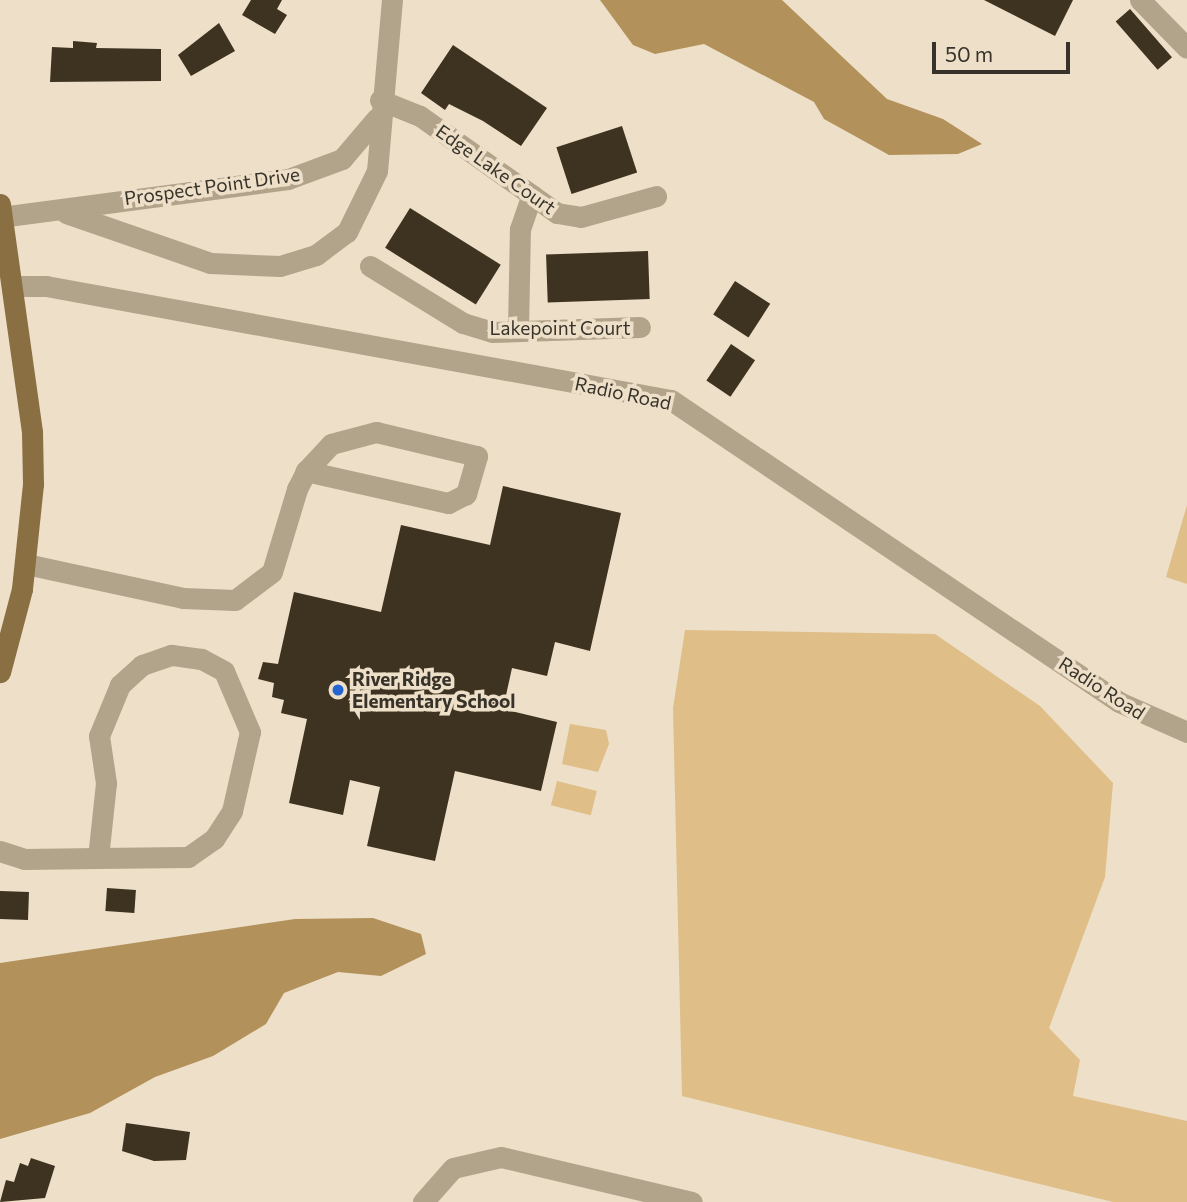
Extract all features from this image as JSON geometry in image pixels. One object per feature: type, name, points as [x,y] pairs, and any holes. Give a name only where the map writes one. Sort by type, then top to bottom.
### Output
[{"type":"main road","points":[[0,672],[26,564],[32,432],[1,213]]},
{"type":"street","name":"Prospect Point Drive","points":[[66,213],[210,263],[280,266],[316,255],[347,232],[367,203],[377,171],[379,108],[392,0]]},
{"type":"street","points":[[1140,0],[1187,48]]},
{"type":"street","name":"Prospect Point Drive","points":[[1,213],[66,213],[321,170],[360,146],[379,108]]},
{"type":"street","name":"Edge Lake Court","points":[[379,108],[420,116],[557,214],[581,217],[656,196]]},
{"type":"street","points":[[518,330],[520,229],[532,195]]},
{"type":"street","name":"Lakepoint Court","points":[[369,266],[463,323],[492,332],[640,327]]},
{"type":"street","name":"Radio Road","points":[[13,286],[46,286],[670,400],[1119,702],[1187,732]]},
{"type":"street","points":[[26,564],[183,598],[235,600],[272,572],[306,471],[331,444],[359,433],[393,434],[477,457],[466,494],[448,503],[306,471]]},
{"type":"street","points":[[0,851],[24,859],[188,858],[214,839],[232,811],[250,732],[224,671],[201,659],[171,655],[142,665],[120,685],[99,736],[106,783],[98,858]]},
{"type":"street","points":[[423,1202],[453,1168],[501,1157],[692,1202]]},
{"type":"shaded area","points":[[600,0],[782,0],[887,99],[943,119],[982,144],[958,154],[889,155],[824,119],[814,102],[704,44],[655,54],[633,45]]},
{"type":"shaded area","points":[[1187,505],[1187,584],[1166,577]]},
{"type":"shaded area","points":[[685,630],[935,634],[1040,706],[1113,783],[1105,877],[1049,1028],[1080,1060],[1073,1096],[1187,1121],[1187,1202],[1113,1202],[682,1096],[673,708]]},
{"type":"shaded area","points":[[570,724],[606,730],[609,744],[598,772],[562,764]]},
{"type":"shaded area","points":[[557,781],[597,791],[591,815],[551,805]]},
{"type":"shaded area","points":[[373,918],[421,934],[426,954],[381,976],[338,972],[284,993],[266,1024],[213,1056],[155,1077],[90,1113],[0,1139],[0,963],[295,919]]},
{"type":"building","points":[[251,0],[282,0],[277,9],[287,15],[275,34],[242,15]]},
{"type":"building","points":[[984,0],[1073,0],[1055,36]]},
{"type":"building","points":[[1130,9],[1172,57],[1158,70],[1116,21]]},
{"type":"building","points":[[219,23],[235,51],[191,76],[178,55]]},
{"type":"building","points":[[73,41],[97,43],[96,48],[161,49],[161,81],[50,82],[52,47],[73,48]]},
{"type":"building","points":[[453,45],[547,108],[521,146],[483,121],[449,104],[445,110],[421,93]]},
{"type":"building","points":[[622,126],[637,173],[572,194],[556,147]]},
{"type":"building","points":[[410,208],[501,265],[476,305],[385,248]]},
{"type":"building","points":[[648,251],[650,299],[548,303],[546,255]]},
{"type":"building","points":[[735,281],[770,304],[748,337],[713,315]]},
{"type":"building","points":[[731,344],[755,360],[730,397],[706,380]]},
{"type":"building","name":"River Ridge Elementary School","points":[[503,486],[621,513],[590,651],[555,642],[547,676],[512,668],[503,709],[557,722],[541,791],[455,771],[435,861],[367,846],[380,787],[350,780],[343,815],[289,803],[307,719],[281,713],[284,700],[272,697],[274,683],[258,679],[263,662],[278,664],[294,592],[381,612],[401,525],[490,545]]},
{"type":"building","points":[[107,888],[136,890],[134,913],[105,911]]},
{"type":"building","points":[[0,891],[29,892],[28,920],[0,919]]},
{"type":"building","points":[[126,1123],[190,1132],[186,1160],[154,1161],[122,1151]]},
{"type":"building","points":[[31,1158],[55,1166],[45,1198],[0,1202],[6,1180],[14,1182],[20,1163],[28,1166]]},
{"type":"place","name":"River Ridge Elementary School","points":[[338,690]]}]
